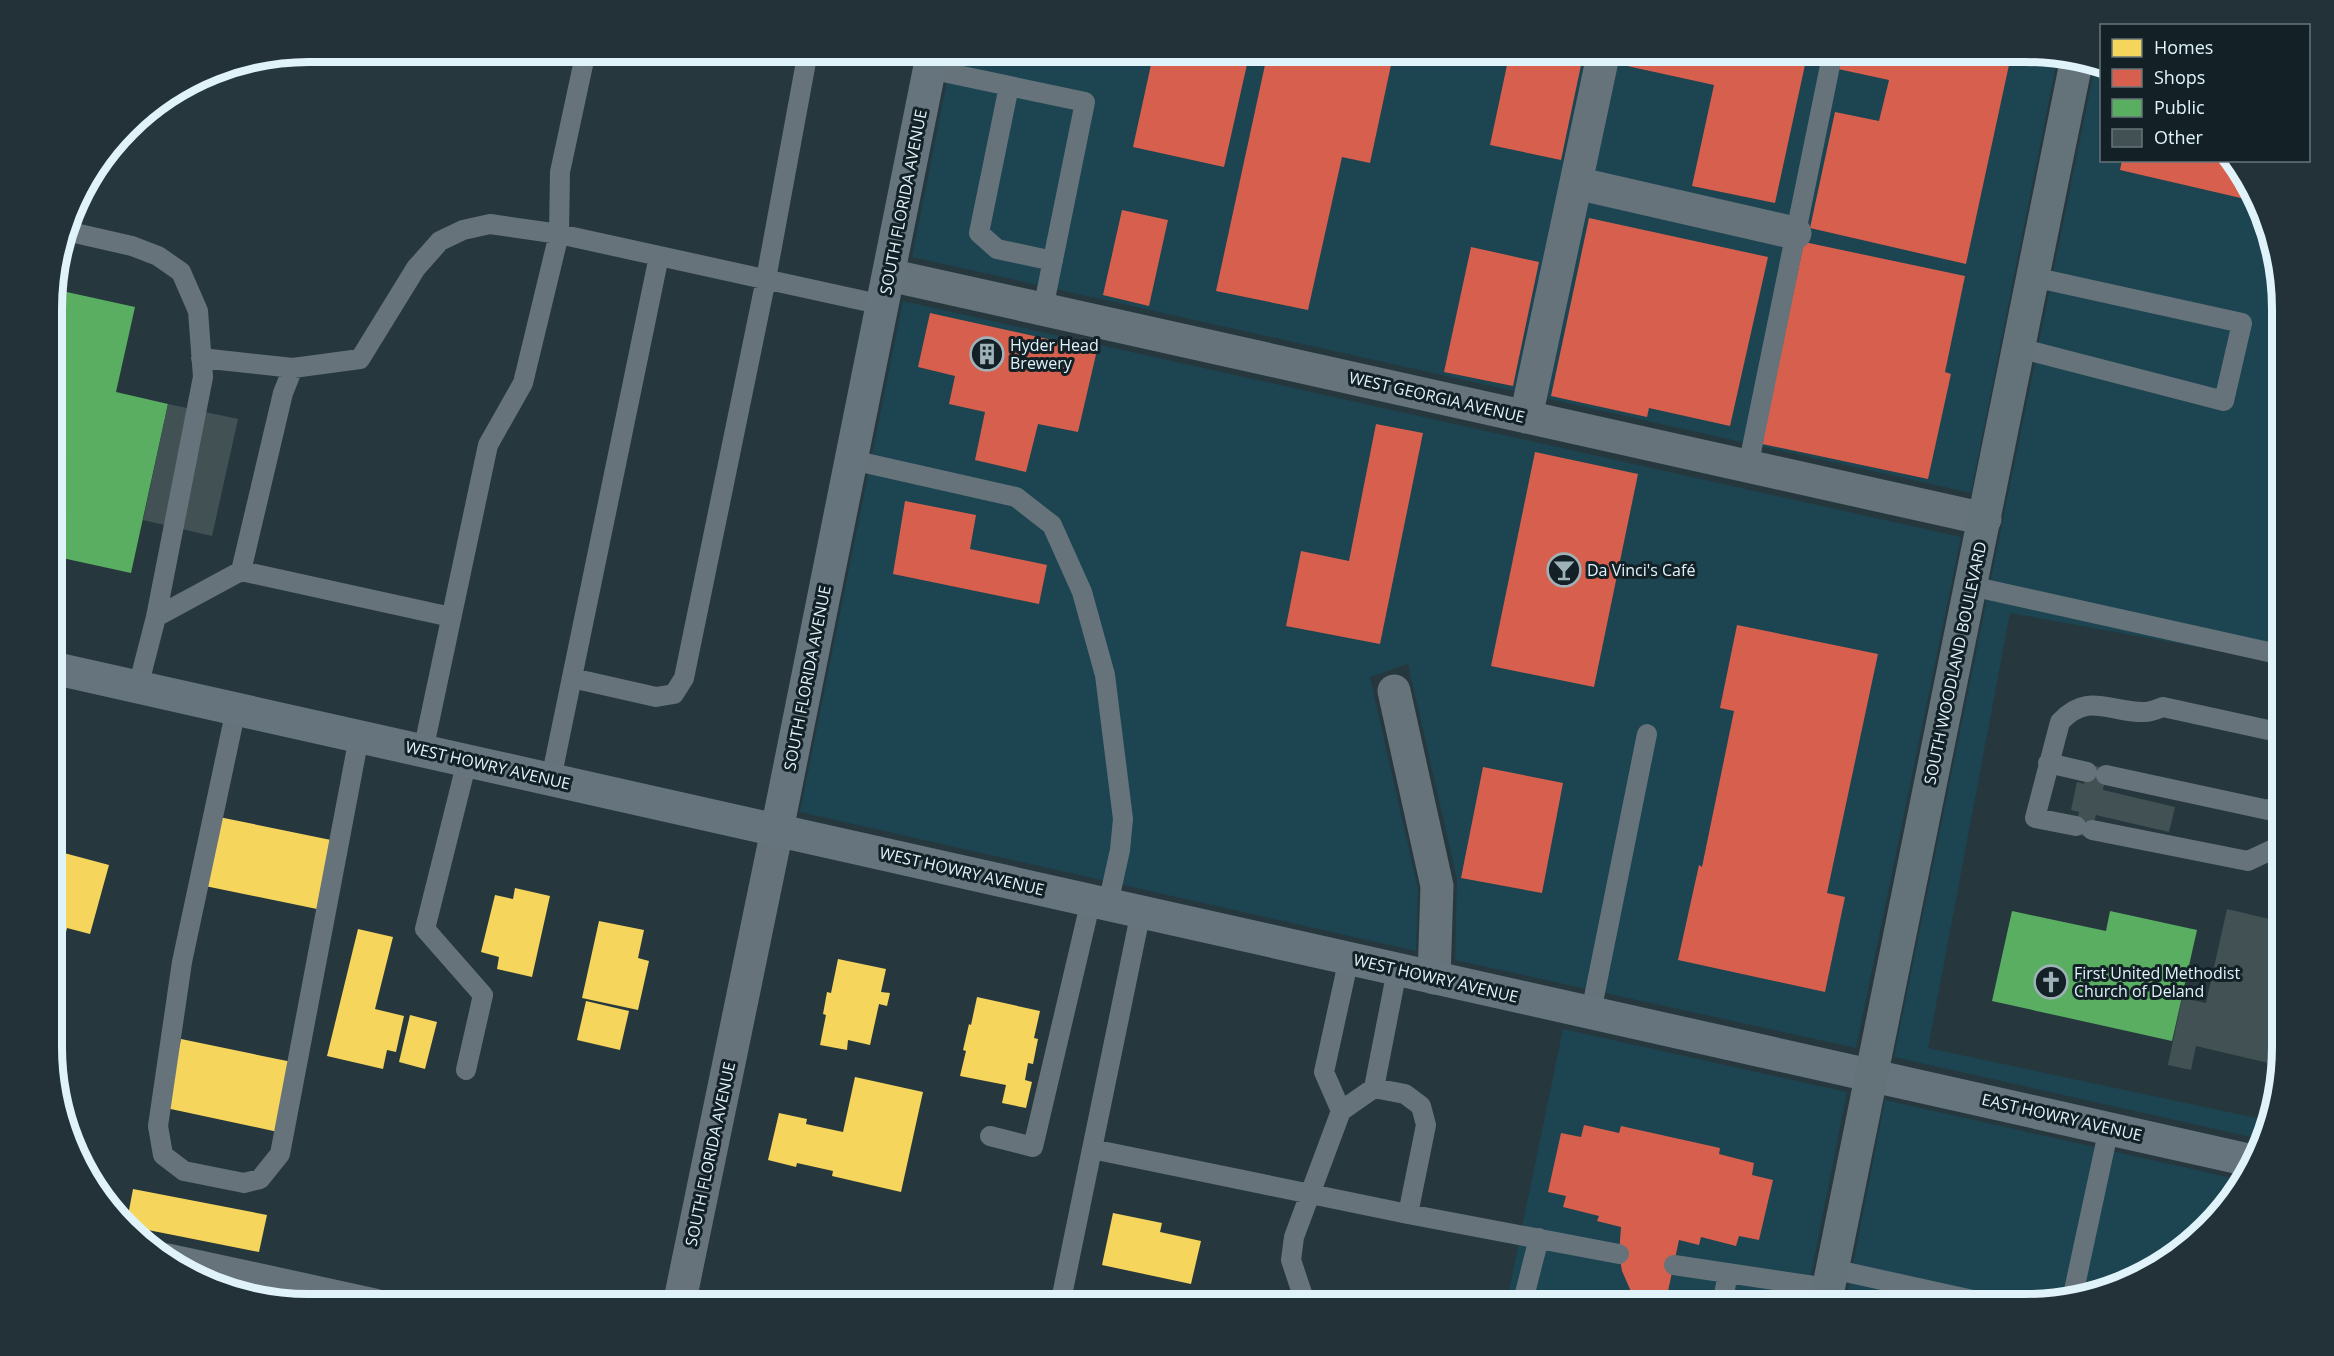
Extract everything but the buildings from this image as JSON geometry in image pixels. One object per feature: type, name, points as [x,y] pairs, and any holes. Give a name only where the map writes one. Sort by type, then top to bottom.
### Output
[{"type":"main road","name":"SOUTH WOODLAND BOULEVARD","points":[[1828,1287],[2075,66]]},
{"type":"street","name":"SOUTH FLORIDA AVENUE","points":[[681,1294],[852,460],[931,62]]},
{"type":"street","points":[[1526,417],[1602,62]]},
{"type":"street","points":[[1576,183],[1795,233]]},
{"type":"street","name":"WEST GEORGIA AVENUE","points":[[886,290],[1043,309],[1984,519]]},
{"type":"street","name":"WEST HOWRY AVENUE","points":[[62,670],[1397,970],[1871,1074]]},
{"type":"street","points":[[1394,691],[1437,886],[1434,978]]},
{"type":"street","name":"EAST HOWRY AVENUE","points":[[1871,1074],[2246,1159]]},
{"type":"street","points":[[193,1265],[324,1294]]},
{"type":"lane","points":[[423,751],[488,445],[523,383],[559,234],[560,172],[584,62]]},
{"type":"lane","points":[[572,678],[656,697],[674,694],[681,687],[766,279],[806,62]]},
{"type":"lane","points":[[937,62],[1009,86],[1084,102],[1043,309]]},
{"type":"lane","points":[[1748,466],[1831,62]]},
{"type":"lane","points":[[1009,86],[979,232],[997,249],[1053,261]]},
{"type":"lane","points":[[201,358],[293,368],[360,359],[416,268],[440,241],[463,230],[490,224],[559,234],[766,279],[886,290]]},
{"type":"lane","points":[[74,233],[132,246],[158,256],[181,272],[198,311],[203,377],[156,617],[138,687]]},
{"type":"lane","points":[[550,779],[659,256]]},
{"type":"lane","points":[[2019,348],[2224,400],[2242,323],[2033,277]]},
{"type":"lane","points":[[241,571],[283,393],[293,368]]},
{"type":"lane","points":[[852,460],[1016,497],[1052,525],[1082,592],[1105,675],[1123,819],[1120,850],[1100,902],[1033,1147],[990,1136]]},
{"type":"lane","points":[[156,617],[241,571],[451,617]]},
{"type":"lane","points":[[1971,586],[2272,654]]},
{"type":"lane","points":[[2272,731],[2163,707],[2146,712],[2085,705],[2070,712],[2060,722],[2035,818],[2248,861],[2272,850]]},
{"type":"lane","points":[[236,709],[182,962],[158,1126],[164,1155],[184,1171],[244,1183],[260,1179],[280,1154],[359,737]]},
{"type":"lane","points":[[1591,1012],[1647,734]]},
{"type":"lane","points":[[466,1070],[483,994],[425,929],[467,761]]},
{"type":"lane","points":[[2048,763],[2268,810],[2272,808]]},
{"type":"lane","points":[[1062,1294],[1141,911]]},
{"type":"lane","points":[[1341,1111],[1324,1072],[1349,958]]},
{"type":"lane","points":[[1302,1294],[1291,1260],[1294,1237],[1341,1111],[1374,1088],[1397,970]]},
{"type":"lane","points":[[1374,1088],[1405,1094],[1421,1106],[1426,1125],[1408,1214]]},
{"type":"lane","points":[[2074,1290],[2109,1128]]},
{"type":"lane","points":[[1092,1149],[1408,1214],[1619,1254]]},
{"type":"lane","points":[[1525,1294],[1539,1238]]},
{"type":"lane","points":[[1674,1265],[1891,1294]]},
{"type":"lane","points":[[1724,1294],[1728,1273]]},
{"type":"lane","points":[[1294,1294],[1299,1286]]},
{"type":"shaded area","points":[[951,62],[2056,64],[1971,493],[912,257]]},
{"type":"shaded area","points":[[2094,71],[2100,73],[2100,162],[2225,162],[2247,199],[2264,244],[2272,292],[2272,660],[2010,613],[1928,1048],[2262,1119],[2255,1138],[1894,1057]]},
{"type":"shaded area","points":[[903,301],[1961,537],[1856,1048],[1455,960],[1457,879],[1408,664],[1370,677],[1418,889],[1416,951],[800,812]]},
{"type":"shaded area","points":[[1563,1029],[1847,1092],[1807,1294],[1508,1294]]},
{"type":"shaded area","points":[[1885,1100],[2235,1179],[2222,1198],[2176,1244],[2135,1269],[2090,1286],[2042,1294],[1847,1294]]},
{"type":"place","name":"Hyder Head Brewery","points":[[987,354]]},
{"type":"place","name":"Da Vinci's Café","points":[[1564,570]]},
{"type":"place","name":"First United Methodist Church of Deland","points":[[2051,982]]}]
